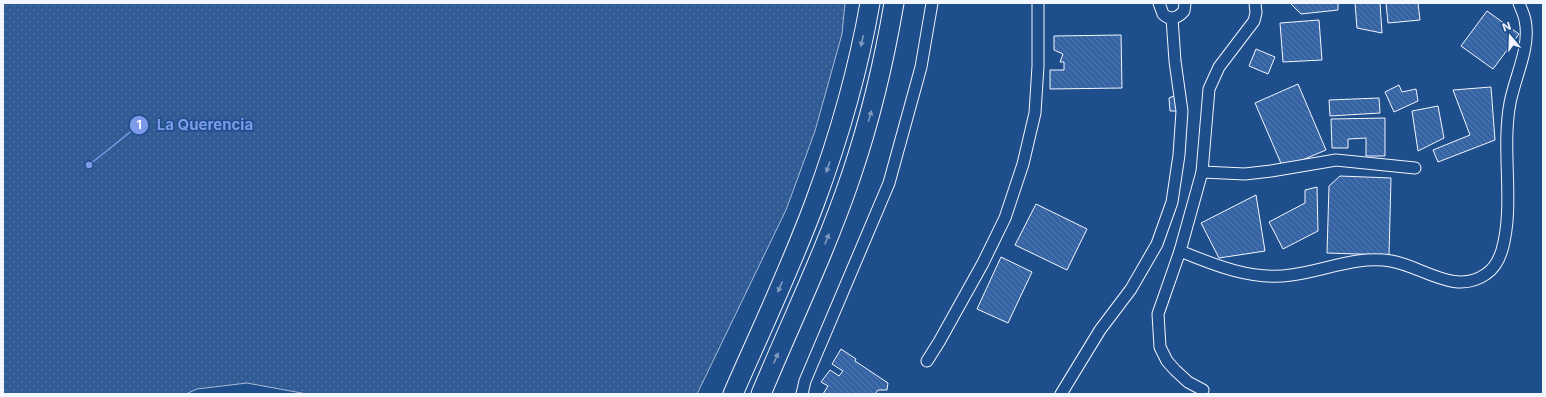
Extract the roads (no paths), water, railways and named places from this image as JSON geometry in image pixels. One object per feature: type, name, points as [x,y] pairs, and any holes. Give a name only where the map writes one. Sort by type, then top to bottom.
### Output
[{"type":"highway","points":[[734,394],[805,227],[824,178],[854,79],[870,3]]},
{"type":"highway","points":[[760,394],[827,241],[851,177],[872,111],[894,3]]},
{"type":"street","points":[[802,394],[805,381],[889,183],[921,67],[932,3]]},
{"type":"street","points":[[927,362],[940,342],[1005,218],[1023,164],[1035,113],[1038,66],[1038,3]]},
{"type":"street","points":[[1159,3],[1163,14],[1172,18],[1181,15],[1187,4]]},
{"type":"street","points":[[1203,390],[1188,382],[1175,370],[1160,347],[1158,314],[1180,251],[1202,172],[1209,89],[1219,67],[1254,22],[1256,13],[1255,3]]},
{"type":"street","points":[[1180,251],[1208,263],[1264,276],[1290,276],[1353,261],[1373,260],[1391,261],[1411,266],[1436,278],[1455,282],[1473,280],[1485,274],[1497,264],[1506,234],[1506,138],[1510,103],[1525,44],[1525,21],[1519,3]]},
{"type":"street","points":[[1062,394],[1100,330],[1131,289],[1157,244],[1172,202],[1180,155],[1182,111],[1175,61],[1172,18]]},
{"type":"street","points":[[1202,172],[1251,173],[1336,160],[1415,168]]},
{"type":"place","name":"La Querencia","points":[[89,165]]}]
